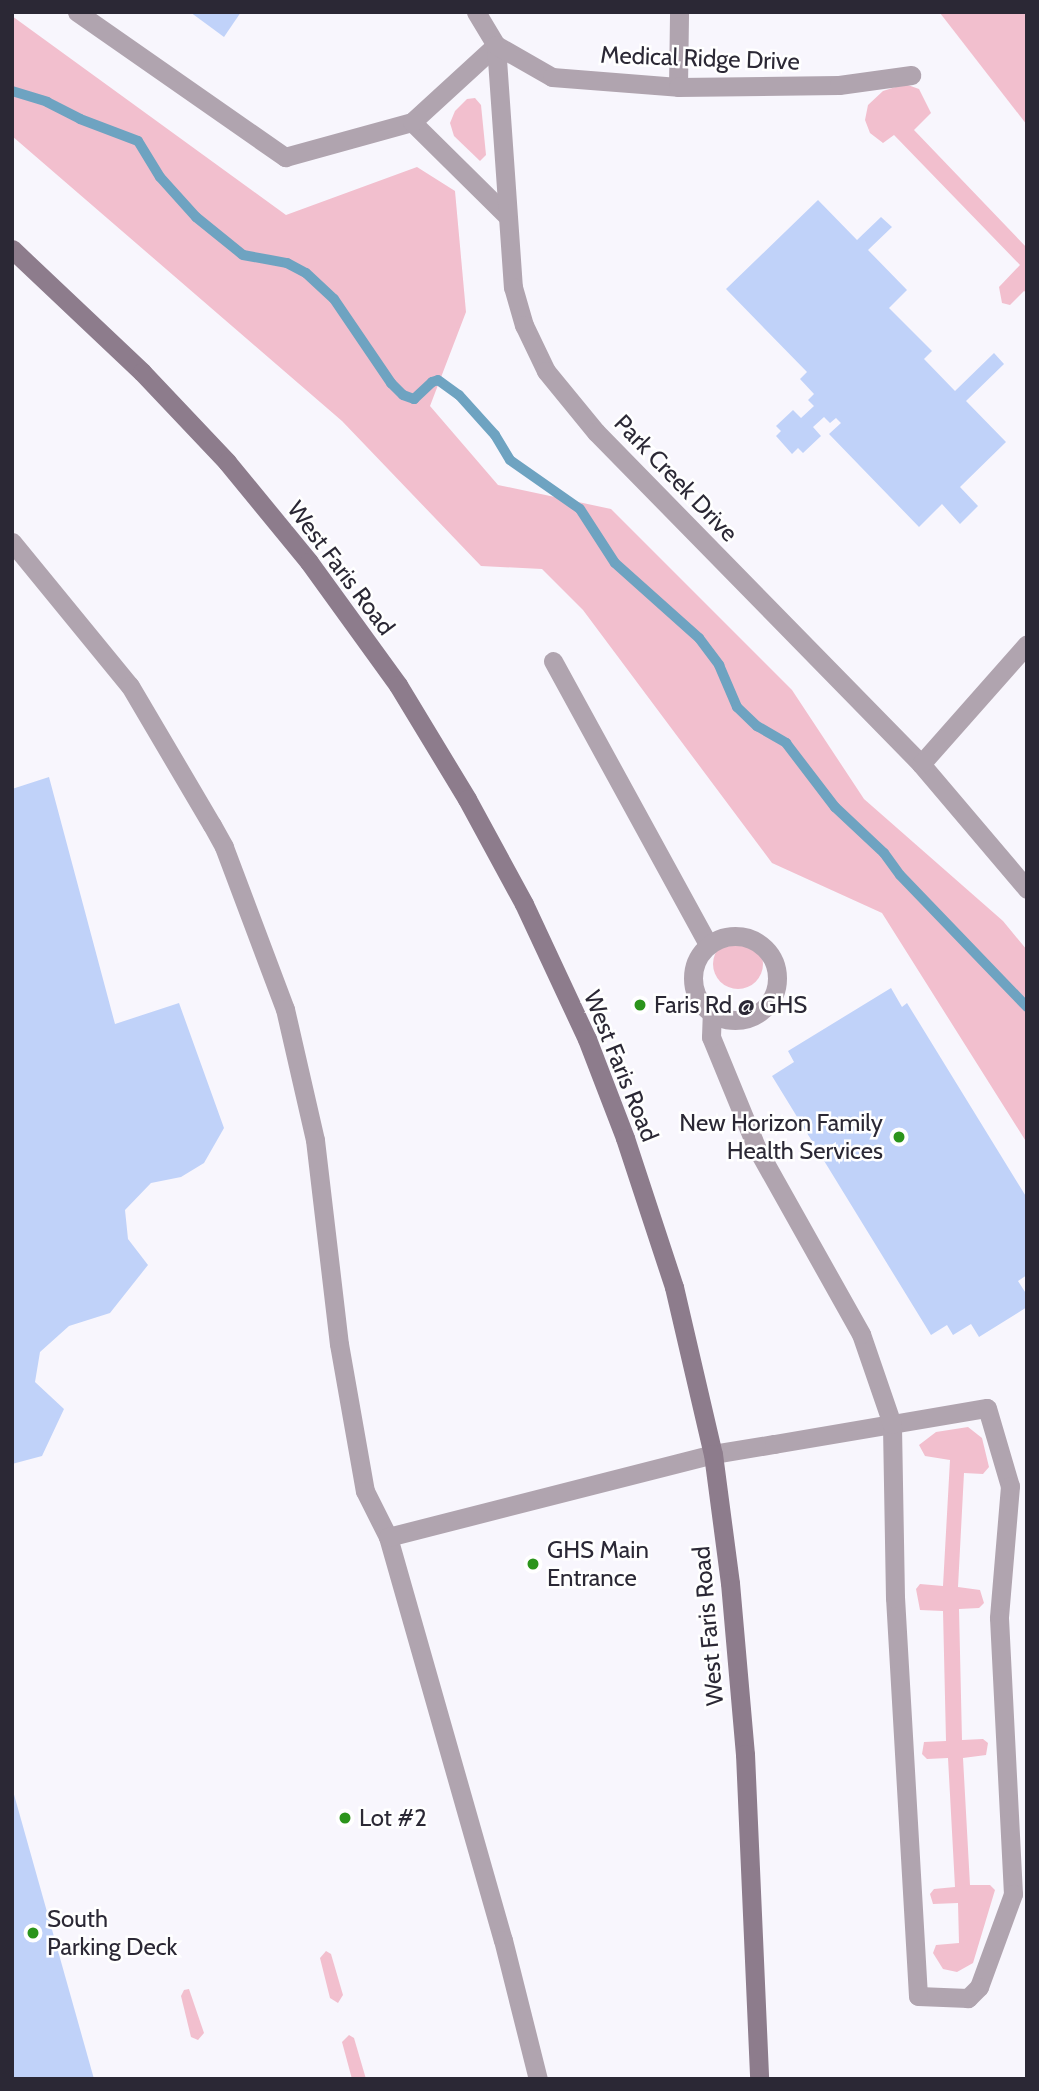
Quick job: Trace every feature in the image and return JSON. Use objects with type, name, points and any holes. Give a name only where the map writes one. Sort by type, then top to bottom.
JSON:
[{"type":"main road","name":"West Faris Road","points":[[12,249],[77,308],[227,462],[309,562],[398,685],[467,799],[524,904],[581,1026],[625,1138],[674,1287],[713,1454],[730,1583],[745,1754],[759,2079]]},
{"type":"street","points":[[77,12],[285,157],[412,122],[496,45]]},
{"type":"street","name":"Park Creek Drive","points":[[476,12],[496,45],[513,287],[524,325],[557,387],[596,432],[921,764],[1027,889]]},
{"type":"street","points":[[678,86],[679,12]]},
{"type":"street","name":"Medical Ridge Drive","points":[[496,45],[552,77],[678,86],[839,86],[911,75]]},
{"type":"street","points":[[412,122],[506,215]]},
{"type":"street","points":[[12,542],[130,686],[224,846],[285,1009],[315,1140],[338,1344],[365,1491],[388,1537],[503,1940],[538,2079]]},
{"type":"street","points":[[921,764],[1027,644]]},
{"type":"street","points":[[553,661],[708,944]]},
{"type":"street","points":[[732,934],[758,941],[775,962],[777,988],[763,1011],[738,1021],[712,1014],[695,993],[693,967],[708,944],[732,934]]},
{"type":"street","points":[[388,1537],[713,1454],[891,1424],[987,1408],[1010,1486],[999,1618],[1013,1894],[979,1987],[968,1998],[918,1996],[895,1598],[891,1424],[862,1334],[757,1149],[711,1037],[712,1014]]},
{"type":"shaded area","points":[[1027,12],[1027,125],[940,13]]},
{"type":"shaded area","points":[[12,16],[286,215],[417,167],[455,191],[466,312],[430,406],[498,485],[611,509],[792,690],[864,799],[1003,921],[1027,950],[1027,1143],[882,913],[772,863],[583,610],[542,569],[481,566],[342,421],[12,136]]},
{"type":"shaded area","points":[[905,84],[919,89],[931,113],[914,130],[1027,248],[1027,293],[1024,291],[1010,305],[1002,303],[999,287],[1020,265],[894,135],[883,143],[870,133],[865,120],[868,105],[883,91]]},
{"type":"shaded area","points":[[475,98],[481,105],[486,155],[480,161],[454,136],[450,123],[455,111],[467,99]]},
{"type":"shaded area","points":[[738,939],[755,947],[763,964],[755,981],[738,989],[721,981],[713,964],[721,947]]},
{"type":"shaded area","points":[[968,1427],[982,1438],[989,1467],[983,1474],[964,1473],[958,1587],[980,1590],[984,1603],[979,1608],[959,1609],[962,1740],[983,1739],[988,1743],[986,1755],[963,1758],[970,1885],[990,1885],[995,1890],[973,1963],[957,1972],[943,1969],[933,1953],[936,1945],[959,1943],[958,1903],[933,1904],[930,1894],[934,1889],[955,1887],[948,1758],[927,1759],[922,1754],[924,1742],[946,1741],[943,1611],[920,1610],[916,1589],[920,1584],[943,1586],[950,1460],[925,1456],[919,1445],[936,1432]]},
{"type":"shaded area","points":[[326,1951],[331,1954],[343,1995],[338,2003],[330,1998],[320,1958]]},
{"type":"shaded area","points":[[189,1989],[204,2033],[198,2040],[191,2037],[181,1996],[184,1990]]},
{"type":"shaded area","points":[[349,2035],[354,2038],[366,2079],[352,2079],[342,2042]]},
{"type":"building","points":[[190,12],[241,12],[224,37]]},
{"type":"building","points":[[818,200],[857,240],[881,217],[892,227],[868,250],[907,290],[889,308],[932,351],[924,359],[955,391],[994,353],[1004,364],[966,401],[1006,442],[960,487],[978,506],[960,524],[942,504],[919,527],[829,434],[841,423],[836,418],[830,423],[824,417],[813,427],[821,436],[803,453],[798,448],[792,454],[776,436],[781,431],[776,426],[793,410],[801,418],[814,406],[808,400],[814,394],[800,379],[807,372],[726,289]]},
{"type":"building","points":[[49,777],[115,1024],[179,1003],[224,1128],[204,1163],[181,1177],[151,1183],[125,1210],[128,1239],[148,1265],[110,1313],[69,1326],[40,1352],[35,1382],[64,1409],[42,1456],[12,1464],[12,789]]},
{"type":"building","name":"New Horizon Family Health Services","points":[[891,988],[902,1007],[907,1003],[1027,1198],[1027,1275],[1018,1281],[1027,1295],[1027,1307],[979,1337],[971,1324],[953,1335],[947,1325],[931,1335],[772,1076],[794,1062],[788,1051]]},
{"type":"building","name":"South Parking Deck","points":[[13,1791],[94,2079],[12,2079]]},
{"type":"waterway","points":[[12,91],[47,102],[80,119],[138,141],[160,177],[196,217],[243,255],[287,263],[306,273],[334,299],[391,383],[403,395],[414,399],[432,382],[438,380],[459,395],[495,435],[510,460],[580,509],[615,563],[699,638],[719,665],[737,707],[757,726],[786,743],[835,807],[884,853],[900,875],[1027,1007]]},
{"type":"place","name":"Faris Rd @ GHS","points":[[640,1005]]},
{"type":"place","name":"New Horizon Family Health Services","points":[[899,1137]]},
{"type":"place","name":"GHS Main Entrance","points":[[533,1564]]},
{"type":"place","name":"Lot #2","points":[[345,1818]]},
{"type":"place","name":"South Parking Deck","points":[[33,1933]]}]
